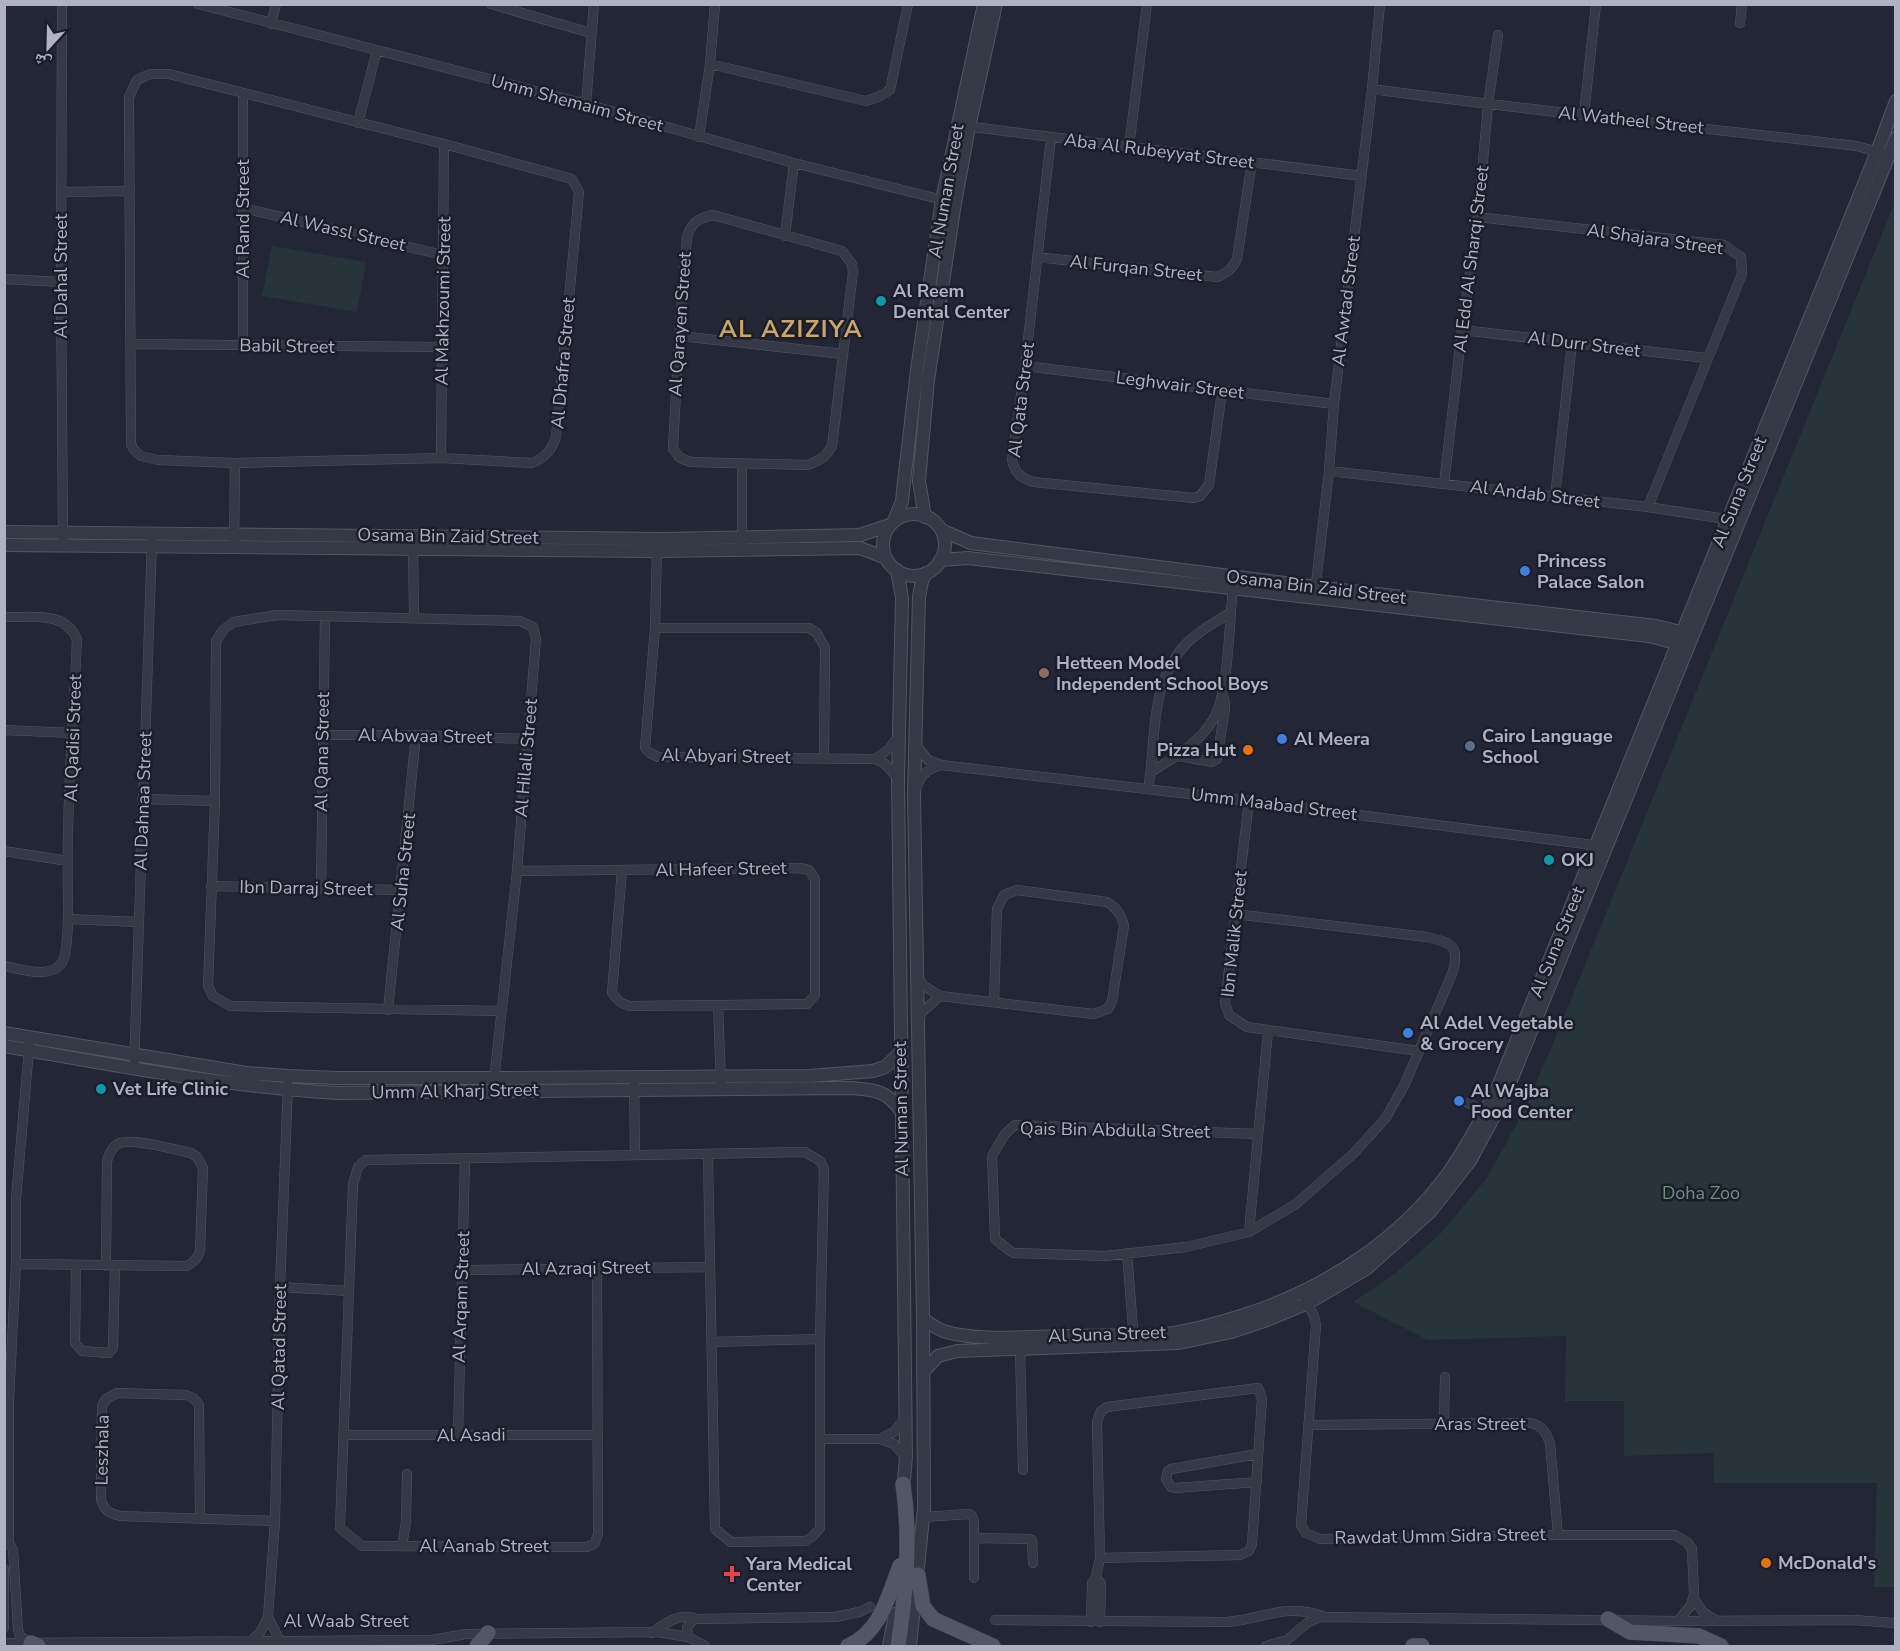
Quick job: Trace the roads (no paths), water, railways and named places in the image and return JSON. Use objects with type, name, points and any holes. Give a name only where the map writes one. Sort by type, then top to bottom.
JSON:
[{"type":"main road","points":[[898,1647],[908,1543],[903,1484]]},
{"type":"main road","points":[[848,1647],[866,1636],[875,1626],[900,1566]]},
{"type":"main road","points":[[918,1575],[923,1606],[933,1618],[993,1647]]},
{"type":"main road","points":[[1608,1619],[1630,1632],[1699,1636],[1721,1647]]},
{"type":"main road","points":[[477,1647],[488,1633]]},
{"type":"main road","points":[[1413,1647],[1422,1647]]},
{"type":"street","name":"Al Dahal Street","points":[[62,4],[63,547]]},
{"type":"street","name":"Umm Shemaim Street","points":[[198,4],[586,104],[794,163],[955,203]]},
{"type":"street","points":[[271,24],[276,4]]},
{"type":"street","points":[[491,4],[591,33]]},
{"type":"street","points":[[586,104],[594,4]]},
{"type":"street","points":[[699,137],[710,64],[715,4]]},
{"type":"street","points":[[710,64],[866,101],[890,90],[908,4]]},
{"type":"street","name":"Al Numan Street","points":[[925,517],[919,481],[928,380],[955,203],[963,126],[984,4]]},
{"type":"street","name":"Al Numan Street","points":[[892,523],[902,501],[917,370],[942,200],[996,4]]},
{"type":"street","points":[[1129,147],[1147,4]]},
{"type":"street","name":"Al Awtad Street","points":[[1315,593],[1334,404],[1380,4]]},
{"type":"street","points":[[1584,114],[1596,4]]},
{"type":"street","points":[[1740,23],[1742,4]]},
{"type":"street","name":"Al Edd Al Sharqi Street","points":[[1444,484],[1478,217],[1497,34]]},
{"type":"street","points":[[358,123],[377,50]]},
{"type":"street","name":"Al Dhafra Street","points":[[150,74],[169,74],[243,93],[572,179],[579,192],[556,437],[551,450],[544,458],[532,462],[441,458],[235,463],[158,460],[141,456],[134,450],[131,444],[129,97],[136,80],[150,74]]},
{"type":"street","name":"Al Watheel Street","points":[[1372,89],[1488,105],[1857,146],[1883,154]]},
{"type":"street","name":"Al Rand Street","points":[[243,93],[243,345]]},
{"type":"street","name":"Al Suna Street","points":[[923,1372],[938,1356],[948,1353],[1134,1340],[1218,1324],[1277,1305],[1305,1299],[1366,1269],[1430,1212],[1470,1161],[1503,1100],[1685,639],[1883,154],[1896,100]]},
{"type":"street","name":"Aba Al Rubeyyat Street","points":[[963,126],[1362,176]]},
{"type":"street","name":"Al Qata Street","points":[[1050,138],[1025,366],[1012,460],[1017,474],[1034,482],[1194,498],[1200,496],[1209,485],[1222,391]]},
{"type":"street","name":"Al Suna Street","points":[[1883,154],[1896,138]]},
{"type":"street","name":"Al Makhzoumi Street","points":[[441,458],[444,144]]},
{"type":"street","name":"Al Furqan Street","points":[[1037,257],[1217,277],[1232,268],[1237,259],[1252,161]]},
{"type":"street","points":[[785,236],[794,163]]},
{"type":"street","points":[[62,192],[130,191]]},
{"type":"street","name":"Al Wassl Street","points":[[243,208],[443,255]]},
{"type":"street","name":"Al Qarayen Street","points":[[713,215],[842,251],[852,264],[853,272],[832,446],[827,455],[807,465],[691,462],[680,458],[673,450],[679,336],[687,237],[695,221],[713,215]]},
{"type":"street","name":"Al Shajara Street","points":[[1478,217],[1724,245],[1741,257],[1742,274],[1706,358],[1648,507]]},
{"type":"street","points":[[4,279],[61,282]]},
{"type":"street","name":"Al Durr Street","points":[[1462,330],[1706,358]]},
{"type":"street","points":[[679,336],[843,354]]},
{"type":"street","name":"Babil Street","points":[[132,344],[442,347]]},
{"type":"street","points":[[1555,497],[1572,344]]},
{"type":"street","name":"Leghwair Street","points":[[1025,366],[1334,404]]},
{"type":"street","points":[[234,548],[235,463]]},
{"type":"street","points":[[742,464],[742,544]]},
{"type":"street","name":"Al Andab Street","points":[[1329,471],[1648,507],[1733,522]]},
{"type":"street","points":[[909,514],[925,517],[941,530],[945,545],[940,560],[926,573],[911,575],[897,570],[886,558],[883,541],[892,523],[909,514]]},
{"type":"street","name":"Osama Bin Zaid Street","points":[[742,544],[861,535],[892,523]]},
{"type":"street","name":"Osama Bin Zaid Street","points":[[941,530],[971,543],[1315,593]]},
{"type":"street","name":"Osama Bin Zaid Street","points":[[4,532],[234,534],[413,542],[742,544],[860,548],[886,558]]},
{"type":"street","name":"Al Dahnaa Street","points":[[135,1062],[152,534]]},
{"type":"street","points":[[413,542],[414,618]]},
{"type":"street","name":"Osama Bin Zaid Street","points":[[4,545],[234,548],[413,542]]},
{"type":"street","name":"Al Abyari Street","points":[[657,545],[655,628],[645,748],[650,753],[658,757],[875,759]]},
{"type":"street","name":"Osama Bin Zaid Street","points":[[940,560],[968,558],[1233,589],[1315,593],[1656,626],[1685,639]]},
{"type":"street","name":"Al Numan Street","points":[[890,1647],[900,1566],[906,1458],[898,778],[902,598],[897,570]]},
{"type":"street","name":"Al Numan Street","points":[[909,1647],[923,1517],[923,1319],[914,742],[919,597],[926,573]]},
{"type":"street","points":[[1151,772],[1178,756],[1199,737],[1214,719],[1222,693],[1233,589]]},
{"type":"street","points":[[1148,789],[1159,697],[1169,668],[1188,642],[1231,612]]},
{"type":"street","name":"Al Hilali Street","points":[[494,1084],[518,870],[536,639],[533,627],[520,621],[277,615],[234,622],[223,630],[216,641],[215,801],[208,986],[213,996],[230,1006],[501,1011]]},
{"type":"street","name":"Al Qana Street","points":[[321,888],[325,616]]},
{"type":"street","name":"Al Qadisi Street","points":[[4,617],[51,618],[68,624],[77,640],[68,861],[68,919],[64,960],[53,971],[42,972],[4,966]]},
{"type":"street","points":[[655,628],[809,628],[817,633],[825,648],[824,757]]},
{"type":"street","points":[[1178,756],[1210,761],[1217,759],[1225,708],[1222,693]]},
{"type":"street","points":[[4,730],[73,732]]},
{"type":"street","name":"Al Abwaa Street","points":[[322,735],[416,735],[528,739]]},
{"type":"street","name":"Al Suha Street","points":[[388,1010],[416,735]]},
{"type":"street","points":[[875,759],[889,749],[898,737]]},
{"type":"street","name":"Umm Maabad Street","points":[[914,742],[923,756],[941,765],[1602,846]]},
{"type":"street","points":[[875,759],[884,763],[898,778]]},
{"type":"street","points":[[914,794],[923,775],[941,765]]},
{"type":"street","points":[[142,799],[215,801]]},
{"type":"street","name":"Ibn Malik Street","points":[[1249,801],[1225,1003],[1229,1015],[1247,1027],[1268,1031],[1419,1051]]},
{"type":"street","name":"Al Suna Street","points":[[1305,1299],[1363,1257],[1408,1219],[1448,1173],[1474,1134],[1497,1089],[1602,846]]},
{"type":"street","points":[[4,851],[68,861]]},
{"type":"street","name":"Al Hafeer Street","points":[[518,870],[799,868],[809,870],[815,879],[815,995],[807,1004],[629,1006],[620,1002],[612,993],[622,870]]},
{"type":"street","name":"Ibn Darraj Street","points":[[210,886],[401,890]]},
{"type":"street","points":[[917,976],[924,986],[940,996],[1093,1014],[1108,1009],[1112,1001],[1124,926],[1122,916],[1116,907],[1107,902],[1017,890],[1004,895],[997,909],[994,1001]]},
{"type":"street","name":"Qais Bin Abdulla Street","points":[[1235,914],[1427,937],[1443,941],[1453,948],[1457,958],[1452,974],[1404,1086],[1385,1119],[1353,1154],[1296,1204],[1248,1232],[1186,1247],[1105,1256],[1012,1253],[995,1239],[992,1156],[1005,1134],[1015,1125],[1258,1134]]},
{"type":"street","points":[[68,919],[138,922]]},
{"type":"street","points":[[918,1022],[922,1012],[940,996]]},
{"type":"street","points":[[718,1005],[721,1082]]},
{"type":"street","points":[[1248,1232],[1268,1031]]},
{"type":"street","name":"Umm Al Kharj Street","points":[[4,1033],[29,1044],[135,1062],[246,1086],[338,1093],[494,1084]]},
{"type":"street","points":[[29,1044],[16,1199],[16,1264],[7,1399],[7,1546],[13,1551],[18,1630],[25,1641],[35,1645]]},
{"type":"street","name":"Umm Al Kharj Street","points":[[4,1046],[29,1044]]},
{"type":"street","name":"Umm Al Kharj Street","points":[[135,1062],[288,1076],[494,1084],[721,1082],[873,1071],[885,1067],[900,1053]]},
{"type":"street","name":"Al Qatad Street","points":[[268,1617],[275,1521],[280,1287],[288,1076]]},
{"type":"street","name":"Umm Al Kharj Street","points":[[721,1082],[874,1090],[886,1094],[901,1111]]},
{"type":"street","points":[[634,1083],[635,1155]]},
{"type":"street","points":[[1468,1103],[1485,1111]]},
{"type":"street","points":[[16,1264],[76,1265],[111,1266],[187,1266],[197,1259],[200,1251],[204,1168],[197,1157],[191,1153],[131,1142],[120,1143],[114,1147],[107,1161],[111,1266],[113,1348],[110,1353],[82,1351],[75,1343],[76,1265]]},
{"type":"street","name":"Al Aanab Street","points":[[597,1268],[598,1534],[595,1543],[587,1547],[362,1546],[340,1528],[353,1184],[358,1167],[366,1160],[805,1152],[820,1161],[824,1169],[820,1339],[820,1528],[812,1538],[805,1541],[731,1542],[715,1529],[708,1155]]},
{"type":"street","name":"Al Arqam Street","points":[[458,1436],[465,1159]]},
{"type":"street","points":[[4,1198],[16,1199]]},
{"type":"street","points":[[1127,1253],[1134,1340]]},
{"type":"street","name":"Al Azraqi Street","points":[[462,1270],[710,1267]]},
{"type":"street","points":[[280,1287],[349,1291]]},
{"type":"street","name":"Rawdat Umm Sidra Street","points":[[1305,1299],[1316,1325],[1301,1525],[1306,1533],[1320,1539],[1558,1534],[1675,1535],[1683,1538],[1692,1549],[1694,1599]]},
{"type":"street","name":"Al Suna Street","points":[[923,1319],[945,1331],[959,1335],[1134,1340]]},
{"type":"street","points":[[712,1342],[820,1339]]},
{"type":"street","points":[[1020,1348],[1023,1470]]},
{"type":"street","points":[[1444,1424],[1445,1377]]},
{"type":"street","points":[[1095,1622],[1092,1583],[1096,1577],[1100,1558],[1097,1422],[1101,1411],[1107,1407],[1258,1388],[1263,1399],[1252,1544],[1249,1551],[1240,1555],[1100,1558]]},
{"type":"street","name":"Leszhala","points":[[200,1518],[199,1405],[193,1398],[186,1395],[117,1393],[106,1398],[102,1406],[101,1500],[104,1508],[110,1513],[120,1516],[275,1521]]},
{"type":"street","points":[[880,1439],[894,1432],[905,1417]]},
{"type":"street","name":"Aras Street","points":[[1308,1425],[1531,1423],[1539,1425],[1546,1433],[1550,1443],[1558,1534]]},
{"type":"street","name":"Al Asadi","points":[[344,1435],[598,1435]]},
{"type":"street","points":[[820,1439],[880,1439],[894,1444],[906,1458]]},
{"type":"street","points":[[1257,1482],[1175,1488],[1171,1487],[1166,1479],[1170,1469],[1258,1454]]},
{"type":"street","points":[[402,1546],[406,1522],[407,1474]]},
{"type":"street","points":[[923,1517],[969,1514],[972,1516],[974,1521],[974,1578]]},
{"type":"street","points":[[974,1538],[1032,1540],[1034,1563]]},
{"type":"street","points":[[4,1569],[4,1628]]},
{"type":"street","points":[[1678,1621],[1688,1611],[1694,1599],[1703,1612],[1716,1621]]},
{"type":"street","points":[[651,1633],[679,1617],[835,1617],[870,1607]]},
{"type":"street","points":[[995,1620],[1227,1622],[1282,1611],[1305,1610],[1328,1617]]},
{"type":"street","points":[[1282,1611],[1296,1617],[1301,1628]]},
{"type":"street","points":[[251,1641],[260,1633],[268,1617]]},
{"type":"street","points":[[268,1617],[280,1641]]},
{"type":"street","points":[[1266,1647],[1287,1640],[1313,1619],[1328,1617],[1678,1621],[1853,1620],[1896,1623]]},
{"type":"street","points":[[688,1636],[686,1632],[689,1623],[698,1618]]},
{"type":"street","name":"Al Waab Street","points":[[4,1643],[35,1645],[432,1640],[459,1634],[488,1633],[673,1633],[688,1636],[705,1647]]},
{"type":"place","name":"Al Reem Dental Center","points":[[881,301]]},
{"type":"place","name":"Princess Palace Salon","points":[[1525,571]]},
{"type":"place","name":"Hetteen Model Independent School Boys","points":[[1044,673]]},
{"type":"place","name":"Al Meera","points":[[1282,739]]},
{"type":"place","name":"Cairo Language School","points":[[1470,746]]},
{"type":"place","name":"Pizza Hut","points":[[1248,750]]},
{"type":"place","name":"OKJ","points":[[1549,860]]},
{"type":"place","name":"Al Adel Vegetable & Grocery","points":[[1408,1033]]},
{"type":"place","name":"Vet Life Clinic","points":[[101,1089]]},
{"type":"place","name":"Al Wajba Food Center","points":[[1459,1101]]},
{"type":"place","name":"McDonald's","points":[[1766,1563]]},
{"type":"place","name":"Yara Medical Center","points":[[732,1574]]},
{"type":"district","name":"AL AZIZIYA","points":[[791,329]]},
{"type":"park label","name":"Doha Zoo","points":[[1701,1193]]}]
